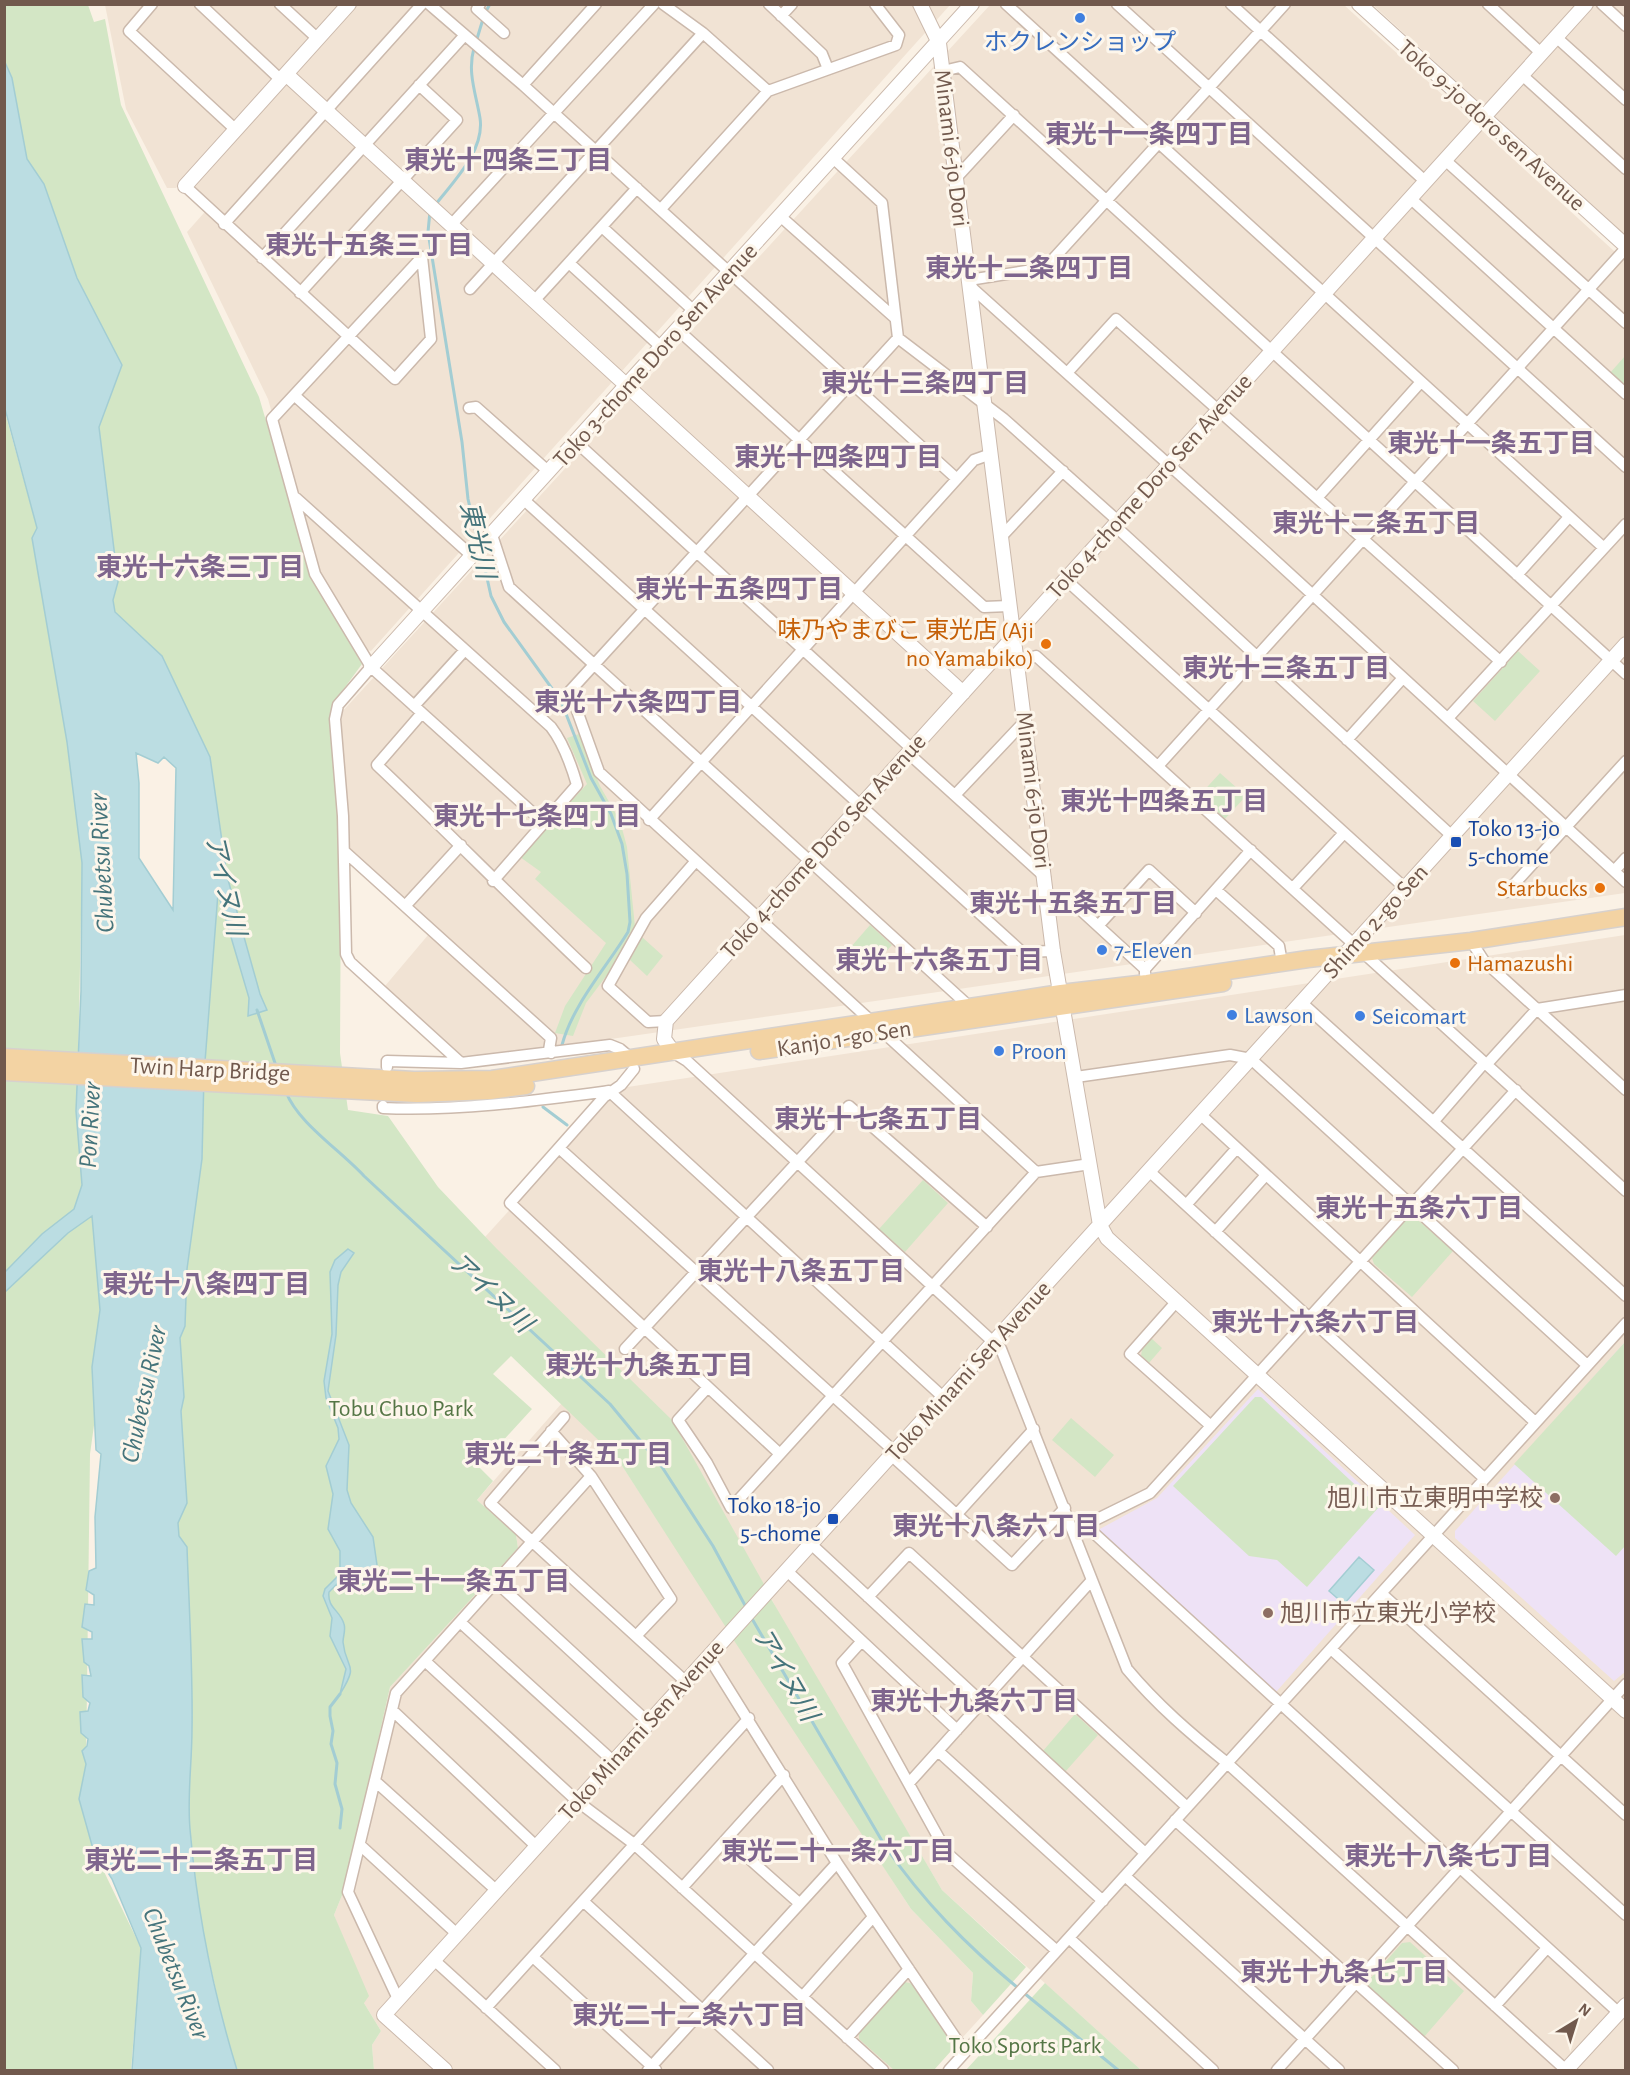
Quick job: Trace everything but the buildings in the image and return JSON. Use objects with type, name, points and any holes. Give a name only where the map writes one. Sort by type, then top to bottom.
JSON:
[{"type":"main road","name":"Kanjo 1-go Sen","points":[[1147,982],[1304,970],[1361,949],[1471,941],[1626,917]]},
{"type":"main road","name":"Kanjo 1-go Sen","points":[[342,1084],[417,1095],[490,1091],[633,1064],[1062,999],[1147,982],[1343,956]]},
{"type":"main road","name":"Twin Harp Bridge","points":[[4,1057],[342,1084]]},
{"type":"main road","name":"Twin Harp Bridge","points":[[4,1072],[342,1084]]},
{"type":"street","points":[[153,4],[129,31],[236,130]]},
{"type":"street","points":[[200,4],[427,201],[534,302],[855,592],[963,693]]},
{"type":"street","points":[[280,4],[318,39]]},
{"type":"street","points":[[349,4],[185,186],[224,224],[347,337],[395,379],[431,339],[422,257],[347,337],[272,419],[315,574],[371,667],[544,823]]},
{"type":"street","points":[[224,224],[423,4]]},
{"type":"street","points":[[429,4],[470,42],[555,113],[957,479]]},
{"type":"street","points":[[523,85],[596,4]]},
{"type":"street","points":[[448,221],[555,113],[654,4]]},
{"type":"street","points":[[663,4],[703,33],[768,92]]},
{"type":"street","points":[[769,4],[822,54],[828,69]]},
{"type":"street","points":[[781,16],[792,4]]},
{"type":"street","points":[[661,209],[768,92],[896,45],[899,35],[875,4]]},
{"type":"street","name":"Minami 6-jo Dori","points":[[920,4],[939,43],[1053,951],[1100,1225],[1107,1238],[1626,1711]]},
{"type":"street","name":"Toko 3-chome Doro Sen Avenue","points":[[371,667],[972,4]]},
{"type":"street","points":[[1006,4],[1465,424],[1604,548]]},
{"type":"street","points":[[1117,4],[1626,467]]},
{"type":"street","points":[[1231,4],[1426,182]]},
{"type":"street","points":[[970,283],[1045,268],[1285,4]]},
{"type":"street","name":"Toko 9-jo doro sen Avenue","points":[[1359,4],[1626,247]]},
{"type":"street","points":[[1488,4],[1541,53]]},
{"type":"street","name":"Toko 4-chome Doro Sen Avenue","points":[[666,1021],[1586,4]]},
{"type":"street","points":[[1602,4],[1626,26]]},
{"type":"street","points":[[482,11],[504,33]]},
{"type":"street","points":[[470,289],[703,33]]},
{"type":"street","points":[[1556,37],[1626,100]]},
{"type":"street","points":[[262,258],[419,85],[470,42]]},
{"type":"street","points":[[943,71],[960,67],[1626,674]]},
{"type":"street","points":[[1522,75],[1626,169]]},
{"type":"street","points":[[300,293],[457,120],[419,85]]},
{"type":"street","points":[[956,178],[1014,116]]},
{"type":"street","points":[[833,158],[882,203],[898,338],[985,405],[1063,471],[1256,656],[1452,836]]},
{"type":"street","points":[[1445,160],[1626,323]]},
{"type":"street","points":[[534,302],[637,188]]},
{"type":"street","points":[[1410,198],[1626,394]]},
{"type":"street","points":[[780,216],[895,318]]},
{"type":"street","points":[[602,227],[694,311]]},
{"type":"street","points":[[1158,766],[1626,247]]},
{"type":"street","points":[[570,263],[662,347]]},
{"type":"street","points":[[970,283],[1626,882]]},
{"type":"street","points":[[1067,373],[1116,319],[1501,662]]},
{"type":"street","points":[[677,329],[984,607],[1010,606]]},
{"type":"street","points":[[898,338],[798,439],[570,691],[599,772],[1036,1172]]},
{"type":"street","points":[[1317,498],[1420,383]]},
{"type":"street","points":[[294,395],[473,554]]},
{"type":"street","points":[[469,408],[476,406],[548,471]]},
{"type":"street","points":[[575,441],[697,551],[1045,877]]},
{"type":"street","points":[[649,820],[974,459],[991,454]]},
{"type":"street","points":[[1002,537],[1063,471]]},
{"type":"street","points":[[295,498],[551,727],[571,763],[577,785],[493,881]]},
{"type":"street","points":[[523,499],[1022,952],[1053,951]]},
{"type":"street","points":[[1517,575],[1569,517]]},
{"type":"street","points":[[1448,718],[1626,524]]},
{"type":"street","points":[[488,538],[509,587],[702,762],[971,1013]]},
{"type":"street","points":[[1065,579],[1405,888]]},
{"type":"street","name":"Shimo 2-go Sen","points":[[1361,949],[1405,888],[1626,644]]},
{"type":"street","points":[[465,651],[377,765],[461,845],[493,881],[586,968]]},
{"type":"street","points":[[1018,663],[1036,656],[1626,1191]]},
{"type":"street","points":[[371,667],[335,711],[344,851],[346,954],[350,962],[461,1063]]},
{"type":"street","points":[[1347,740],[1402,678]]},
{"type":"street","points":[[955,795],[1025,721]]},
{"type":"street","points":[[1507,892],[1626,761]]},
{"type":"street","points":[[1293,888],[1344,833]]},
{"type":"street","points":[[406,905],[461,845]]},
{"type":"street","points":[[1048,904],[1073,903],[1098,926],[1147,982],[1196,913],[1251,850]]},
{"type":"street","points":[[344,851],[551,1038],[549,1050],[551,1053]]},
{"type":"street","points":[[1614,871],[1626,858]]},
{"type":"street","points":[[695,862],[646,918],[608,986],[648,1023],[666,1021],[664,1039],[680,1057],[995,1341],[1001,1349],[1034,1429],[1127,1669],[1180,1726],[1227,1762],[1566,2070],[1622,2009],[1547,1948],[1085,1525]]},
{"type":"street","points":[[1098,926],[1149,870],[1196,913]]},
{"type":"street","points":[[1216,890],[1279,946],[1282,963]]},
{"type":"street","points":[[1471,941],[1484,961],[1626,1090]]},
{"type":"street","name":"Shimo 2-go Sen","points":[[1100,1225],[1343,956]]},
{"type":"street","points":[[1434,1121],[1537,1009],[1626,995]]},
{"type":"street","points":[[1301,1002],[1626,1296]]},
{"type":"street","points":[[387,1064],[461,1063],[610,1045],[620,1049],[633,1064],[621,1085],[609,1092],[510,1203],[780,1454]]},
{"type":"street","points":[[1076,1077],[1230,1055],[1251,1059],[1587,1365]]},
{"type":"street","points":[[1074,1530],[1150,1493],[1516,1090]]},
{"type":"street","points":[[383,1107],[433,1110],[498,1106],[609,1092]]},
{"type":"street","points":[[609,1092],[943,1397]]},
{"type":"street","points":[[625,1348],[849,1106],[987,1227]]},
{"type":"street","points":[[1200,1114],[1535,1422]]},
{"type":"street","points":[[559,1148],[833,1396],[1012,1565],[1065,1508]]},
{"type":"street","points":[[1186,1205],[1237,1148]]},
{"type":"street","points":[[708,1387],[678,1420],[707,1463],[730,1508],[1036,1172],[1090,1164]]},
{"type":"street","points":[[1149,1171],[1484,1478]]},
{"type":"street","points":[[1215,1232],[1266,1175]]},
{"type":"street","name":"Toko Minami Sen Avenue","points":[[438,2068],[384,2015],[1100,1225]]},
{"type":"street","points":[[1177,1301],[1130,1354],[1211,1426]]},
{"type":"street","points":[[949,2070],[1626,1323]]},
{"type":"street","points":[[564,1417],[490,1503],[685,1682]]},
{"type":"street","points":[[957,1514],[1034,1429]]},
{"type":"street","points":[[551,1431],[591,1476],[671,1599],[636,1636]]},
{"type":"street","points":[[398,1999],[348,1892],[396,1693],[591,1476]]},
{"type":"street","points":[[811,1544],[1145,1853]]},
{"type":"street","points":[[868,1597],[909,1553],[1187,1807]]},
{"type":"street","points":[[787,1571],[957,1730]]},
{"type":"street","points":[[909,1783],[1092,1580]]},
{"type":"street","points":[[496,1583],[649,1723]]},
{"type":"street","points":[[1382,1594],[1626,1815]]},
{"type":"street","points":[[460,1622],[613,1761]]},
{"type":"street","points":[[861,1642],[842,1664],[947,1853],[1057,1951]]},
{"type":"street","points":[[1331,1649],[1626,1915]]},
{"type":"street","points":[[708,1656],[749,1718],[837,1863],[965,2052]]},
{"type":"street","points":[[425,1662],[577,1801],[634,1844],[883,2070]]},
{"type":"street","points":[[1277,2070],[1626,1684]]},
{"type":"street","points":[[392,1710],[536,1846]]},
{"type":"street","points":[[486,2008],[749,1718]]},
{"type":"street","points":[[938,1751],[1102,1901]]},
{"type":"street","points":[[682,1888],[784,1775]]},
{"type":"street","points":[[375,1780],[496,1890]]},
{"type":"street","points":[[1175,1820],[1453,2070]]},
{"type":"street","points":[[727,1839],[799,1904]]},
{"type":"street","points":[[360,1845],[457,1934]]},
{"type":"street","points":[[533,1957],[652,2069],[837,1863]]},
{"type":"street","points":[[1125,1876],[1339,2070]]},
{"type":"street","points":[[583,1901],[768,2070]]},
{"type":"street","points":[[802,1997],[873,1917]]},
{"type":"street","points":[[1069,1938],[1214,2070]]},
{"type":"street","points":[[1495,2006],[1547,1948]]},
{"type":"street","points":[[434,1960],[555,2070]]},
{"type":"street","points":[[847,2038],[909,1969]]},
{"type":"shaded area","points":[[105,5],[950,5],[371,651],[365,649],[316,570],[268,399],[187,232],[211,205],[183,179],[176,188],[167,188],[126,109]]},
{"type":"shaded area","points":[[990,5],[1344,5],[1625,261],[1625,893],[465,1060],[385,986],[434,928],[347,849],[341,713]]},
{"type":"shaded area","points":[[1373,5],[1625,5],[1625,235]]},
{"type":"shaded area","points":[[1625,935],[1625,2070],[1141,2070],[942,1890],[782,1620],[765,1586],[485,1237],[621,1088]]},
{"type":"shaded area","name":"旭川市立東明中学校","points":[[1625,1342],[1625,1672],[1614,1681],[1455,1538],[1455,1531]]},
{"type":"shaded area","name":"旭川市立東光小学校","points":[[1258,1389],[1415,1535],[1276,1692],[1098,1530],[1157,1498]]},
{"type":"shaded area","points":[[562,1403],[617,1458],[911,1909],[973,1973],[971,2001],[983,2015],[933,2070],[374,2070],[372,2045],[381,2031],[364,2003],[334,1915],[345,1888],[390,1687],[518,1548],[516,1535],[477,1500]]},
{"type":"green space","name":"Tobu Chuo Park","points":[[5,5],[88,5],[94,22],[105,19],[121,105],[259,397],[311,574],[362,664],[332,705],[341,852],[340,1053],[348,1110],[388,1116],[438,1187],[497,1249],[672,1420],[765,1586],[727,1629],[617,1458],[511,1356],[493,1374],[532,1409],[479,1467],[493,1481],[477,1500],[516,1535],[518,1548],[390,1687],[345,1888],[334,1915],[369,1996],[364,2003],[381,2031],[372,2045],[374,2070],[237,2070],[225,2031],[200,1919],[190,1829],[178,1523],[187,1503],[181,1411],[184,1397],[180,1338],[185,1326],[187,1269],[202,1159],[204,1075],[217,891],[227,876],[210,757],[162,656],[115,613],[113,600],[118,582],[99,427],[122,365],[77,278],[44,184],[27,159],[12,78],[5,61]]},
{"type":"green space","points":[[1625,356],[1625,387],[1610,373]]},
{"type":"green space","points":[[4,409],[37,528],[32,538],[67,742],[82,863],[78,1069],[114,1282],[90,1454],[86,1764],[79,1799],[93,1849],[141,1948],[131,2070],[5,2070]]},
{"type":"green space","points":[[1518,651],[1540,671],[1495,721],[1473,701]]},
{"type":"green space","points":[[579,734],[600,786],[620,821],[627,847],[635,927],[610,971],[586,1003],[573,1036],[555,1033],[565,1006],[606,943],[535,879],[541,872],[520,857],[587,784],[567,738]]},
{"type":"green space","points":[[1220,773],[1246,796],[1224,820],[1198,797]]},
{"type":"green space","points":[[870,925],[892,945],[872,967],[850,948]]},
{"type":"green space","points":[[642,937],[663,956],[647,976],[630,960]]},
{"type":"green space","points":[[923,1180],[948,1203],[905,1252],[879,1229]]},
{"type":"green space","points":[[1411,1214],[1453,1251],[1412,1297],[1374,1264],[1372,1258]]},
{"type":"green space","points":[[1151,1338],[1162,1348],[1149,1363],[1141,1356],[1142,1349]]},
{"type":"green space","points":[[1625,1342],[1626,1545],[1616,1556],[1514,1464]]},
{"type":"green space","points":[[1255,1397],[1261,1397],[1379,1507],[1307,1587],[1277,1560],[1249,1556],[1173,1486]]},
{"type":"green space","points":[[1071,1418],[1114,1455],[1095,1477],[1052,1440]]},
{"type":"green space","points":[[770,1597],[942,1890],[1026,1967],[983,2015],[971,2001],[973,1973],[911,1909],[733,1639]]},
{"type":"green space","points":[[1075,1714],[1098,1735],[1065,1772],[1042,1752]]},
{"type":"green space","points":[[1410,1942],[1464,1991],[1424,2037],[1369,1989],[1368,1981],[1402,1943]]},
{"type":"green space","points":[[905,1982],[913,1984],[952,2044],[951,2051],[934,2070],[894,2070],[859,2039],[859,2033]]},
{"type":"green space","name":"Toko Sports Park","points":[[1045,1983],[1141,2070],[966,2070]]},
{"type":"water","points":[[4,60],[12,78],[27,159],[44,184],[77,278],[122,365],[99,427],[118,582],[113,600],[115,612],[162,656],[210,757],[227,876],[260,994],[267,1010],[248,1016],[249,998],[218,893],[204,1075],[202,1159],[187,1269],[185,1326],[180,1338],[184,1397],[181,1411],[187,1503],[178,1523],[179,1536],[187,1547],[192,1706],[189,1817],[193,1860],[207,1951],[237,2070],[132,2070],[141,1948],[112,1879],[93,1849],[79,1799],[86,1764],[82,1751],[87,1746],[88,1739],[81,1733],[80,1712],[88,1711],[90,1703],[83,1697],[82,1675],[91,1676],[89,1666],[84,1662],[82,1639],[92,1639],[92,1632],[82,1627],[85,1604],[94,1605],[94,1595],[86,1590],[89,1571],[96,1568],[95,1517],[101,1454],[96,1450],[92,1367],[100,1310],[92,1216],[68,1233],[5,1292],[5,1272],[42,1234],[74,1209],[82,1185],[76,1111],[81,991],[82,863],[67,742],[32,538],[37,528],[5,409]],"holes":[[[136,753],[158,763],[164,757],[176,768],[173,910],[139,858],[139,783]]]},
{"type":"water","points":[[348,1249],[354,1253],[341,1272],[338,1285],[336,1335],[328,1391],[349,1445],[347,1490],[351,1503],[373,1537],[377,1565],[372,1578],[366,1582],[358,1585],[340,1581],[329,1592],[330,1602],[344,1624],[343,1642],[351,1671],[340,1694],[346,1669],[330,1636],[332,1618],[323,1596],[325,1589],[340,1574],[340,1551],[328,1529],[333,1494],[326,1466],[339,1439],[338,1428],[326,1398],[324,1381],[332,1334],[330,1272],[335,1260]]},
{"type":"water","points":[[1359,1557],[1374,1570],[1344,1604],[1329,1591]]},
{"type":"waterway","name":"東光川","points":[[485,13],[490,4]]},
{"type":"waterway","name":"東光川","points":[[476,42],[483,19]]},
{"type":"waterway","name":"東光川","points":[[436,204],[467,164],[478,142],[480,118],[471,66],[474,48]]},
{"type":"waterway","name":"東光川","points":[[430,211],[428,232],[462,442],[468,499],[478,542]]},
{"type":"waterway","name":"東光川","points":[[481,551],[491,596],[504,622],[561,701],[591,778],[611,814],[622,844],[627,874],[630,922],[628,932],[582,1001],[562,1045]]},
{"type":"waterway","name":"アイヌ川","points":[[257,1010],[276,1066]]},
{"type":"waterway","name":"アイヌ川","points":[[286,1092],[300,1115],[320,1136],[610,1404],[662,1467],[713,1546],[747,1609]]},
{"type":"waterway","name":"東光川","points":[[543,1107],[567,1125]]},
{"type":"waterway","name":"アイヌ川","points":[[574,1371],[580,1365]]},
{"type":"waterway","name":"アイヌ川","points":[[751,1617],[885,1846],[915,1886],[947,1922],[1018,1988]]},
{"type":"waterway","points":[[340,1694],[330,1707],[333,1731],[331,1744],[337,1763],[335,1784],[342,1809],[340,1828]]},
{"type":"waterway","name":"アイヌ川","points":[[1024,1993],[1118,2070]]},
{"type":"place","name":"ホクレンショップ","points":[[1080,18]]},
{"type":"place","name":"味乃やまびこ 東光店 (Aji no Yamabiko)","points":[[1046,644]]},
{"type":"place","name":"Toko 13-jo 5-chome","points":[[1456,842]]},
{"type":"place","name":"Starbucks","points":[[1600,888]]},
{"type":"place","name":"7-Eleven","points":[[1102,950]]},
{"type":"place","name":"Hamazushi","points":[[1455,963]]},
{"type":"place","name":"Lawson","points":[[1232,1015]]},
{"type":"place","name":"Seicomart","points":[[1360,1016]]},
{"type":"place","name":"Proon","points":[[999,1051]]},
{"type":"place","name":"旭川市立東明中学校","points":[[1555,1498]]},
{"type":"place","name":"Toko 18-jo 5-chome","points":[[833,1519]]},
{"type":"place","name":"旭川市立東光小学校","points":[[1268,1613]]},
{"type":"district","name":"東光十一条四丁目","points":[[1149,134]]},
{"type":"district","name":"東光十四条三丁目","points":[[508,160]]},
{"type":"district","name":"東光十五条三丁目","points":[[369,245]]},
{"type":"district","name":"東光十二条四丁目","points":[[1029,268]]},
{"type":"district","name":"東光十三条四丁目","points":[[925,383]]},
{"type":"district","name":"東光十一条五丁目","points":[[1491,443]]},
{"type":"district","name":"東光十四条四丁目","points":[[838,457]]},
{"type":"district","name":"東光十二条五丁目","points":[[1376,523]]},
{"type":"district","name":"東光十六条三丁目","points":[[200,567]]},
{"type":"district","name":"東光十五条四丁目","points":[[739,589]]},
{"type":"district","name":"東光十三条五丁目","points":[[1286,668]]},
{"type":"district","name":"東光十六条四丁目","points":[[638,702]]},
{"type":"district","name":"東光十四条五丁目","points":[[1164,801]]},
{"type":"district","name":"東光十七条四丁目","points":[[537,816]]},
{"type":"district","name":"東光十五条五丁目","points":[[1073,903]]},
{"type":"district","name":"東光十六条五丁目","points":[[939,960]]},
{"type":"district","name":"東光十七条五丁目","points":[[878,1119]]},
{"type":"district","name":"東光十五条六丁目","points":[[1419,1208]]},
{"type":"district","name":"東光十八条五丁目","points":[[801,1271]]},
{"type":"district","name":"東光十八条四丁目","points":[[206,1284]]},
{"type":"district","name":"東光十六条六丁目","points":[[1315,1322]]},
{"type":"district","name":"東光十九条五丁目","points":[[649,1365]]},
{"type":"district","name":"東光二十条五丁目","points":[[568,1454]]},
{"type":"district","name":"東光十八条六丁目","points":[[996,1526]]},
{"type":"district","name":"東光二十一条五丁目","points":[[453,1581]]},
{"type":"district","name":"東光十九条六丁目","points":[[974,1701]]},
{"type":"district","name":"東光二十一条六丁目","points":[[838,1851]]},
{"type":"district","name":"東光十八条七丁目","points":[[1448,1856]]},
{"type":"district","name":"東光二十二条五丁目","points":[[201,1860]]},
{"type":"district","name":"東光十九条七丁目","points":[[1344,1972]]},
{"type":"district","name":"東光二十二条六丁目","points":[[689,2015]]},
{"type":"water label","name":"Chubetsu River","points":[[101,863]]},
{"type":"water label","name":"Pon River","points":[[89,1125]]},
{"type":"water label","name":"Chubetsu River","points":[[143,1394]]},
{"type":"water label","name":"Chubetsu River","points":[[177,1973]]}]
